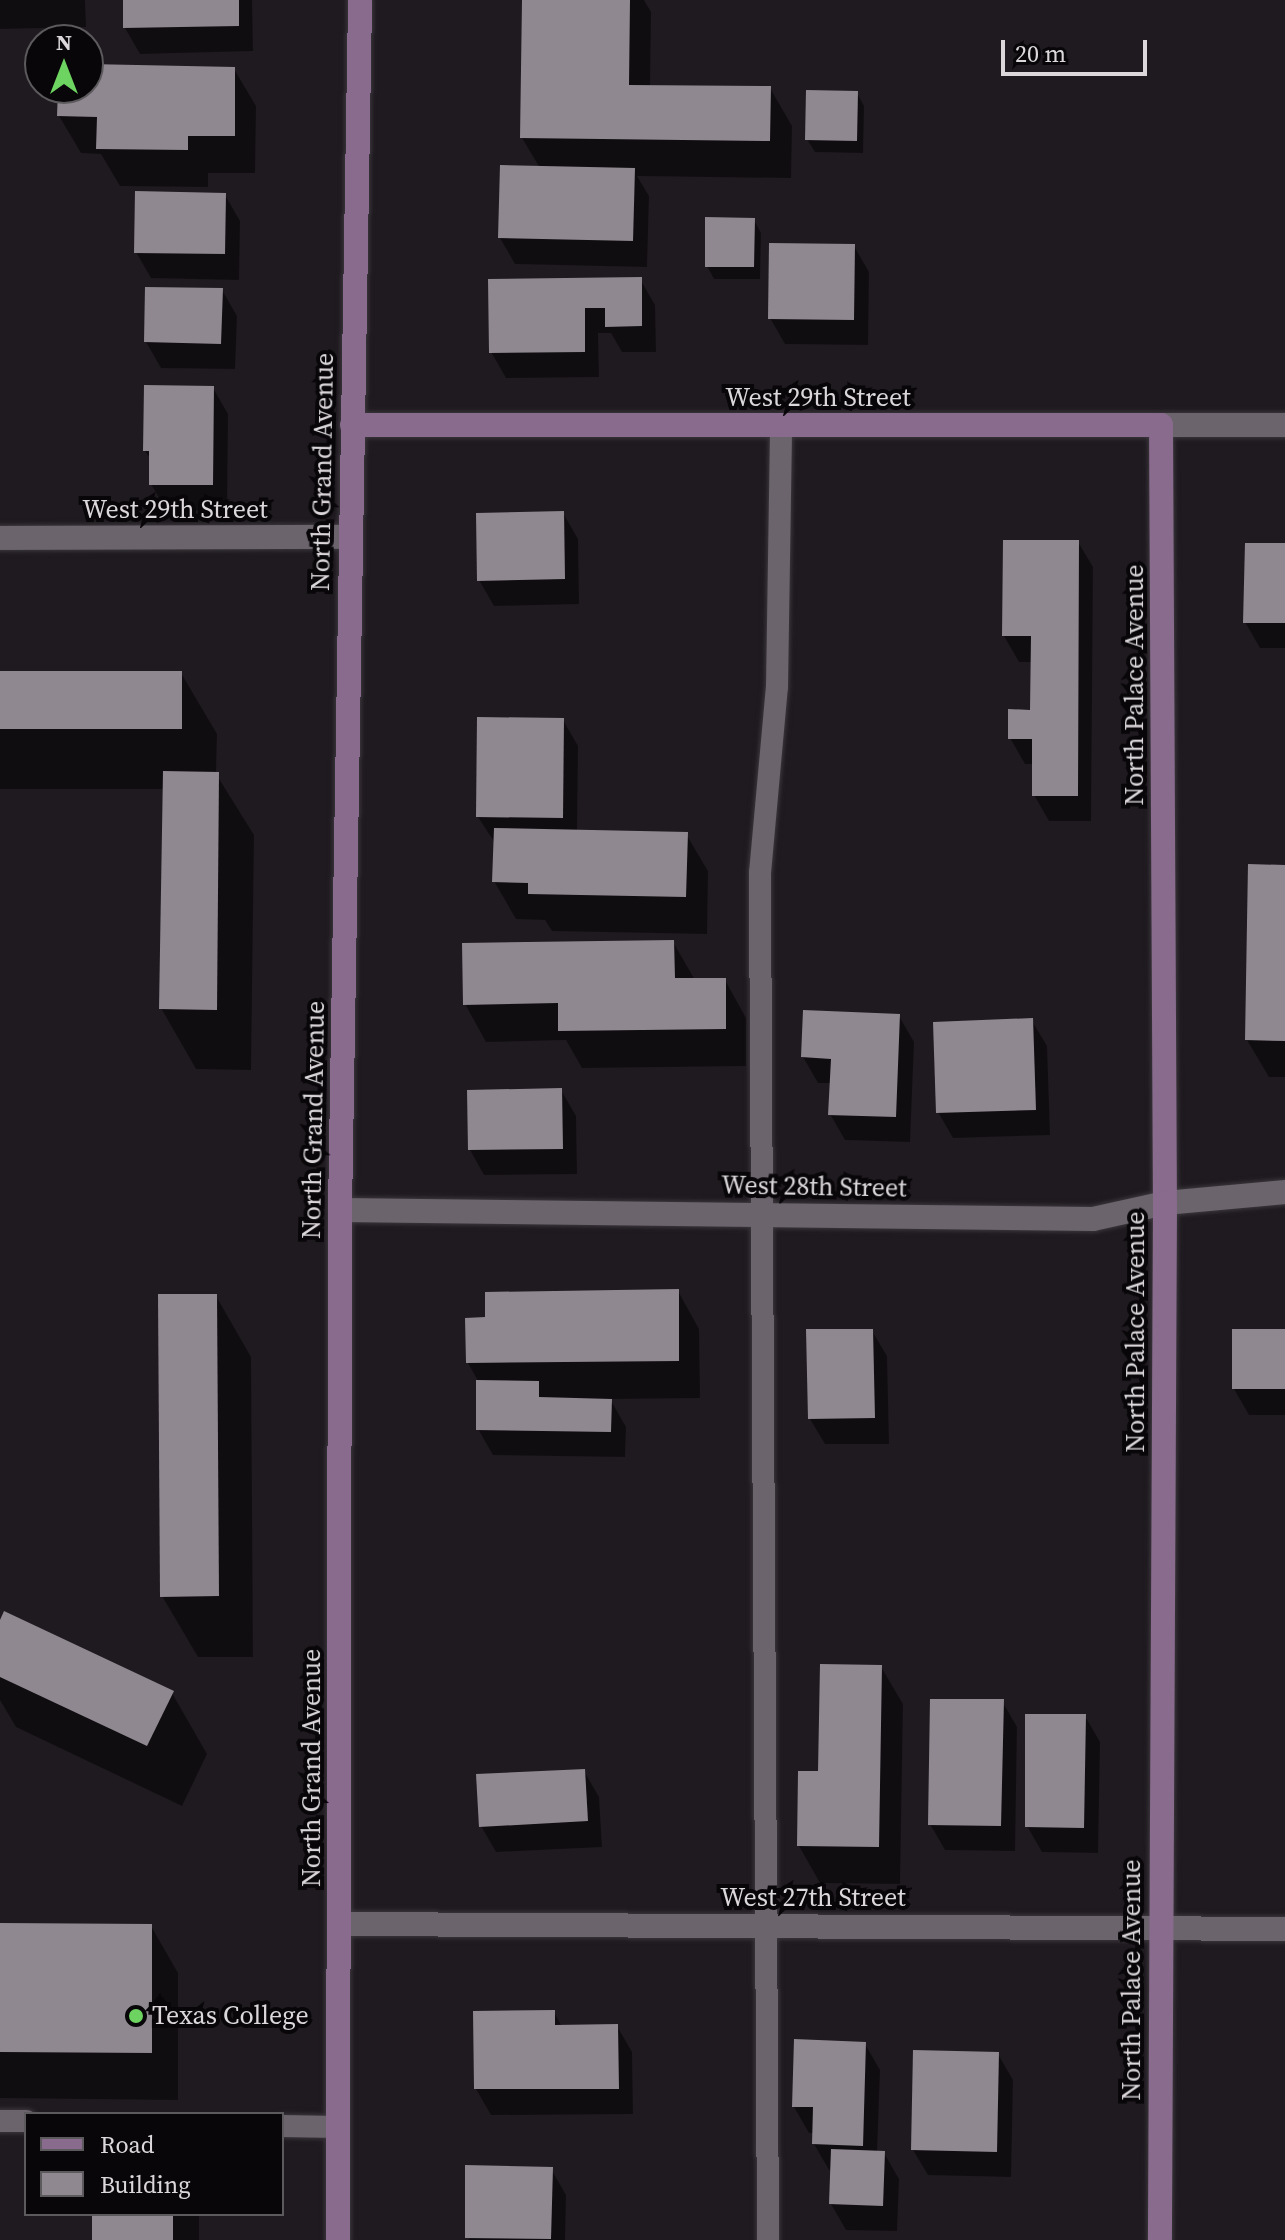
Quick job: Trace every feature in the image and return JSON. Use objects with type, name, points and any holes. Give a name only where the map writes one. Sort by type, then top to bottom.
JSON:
[{"type":"street","name":"North Grand Avenue","points":[[338,2240],[340,1210],[360,0]]},
{"type":"street","name":"West 29th Street","points":[[352,425],[1285,425]]},
{"type":"street","name":"North Palace Avenue","points":[[1160,2240],[1165,1203],[1161,425]]},
{"type":"street","name":"West 29th Street","points":[[0,538],[350,537]]},
{"type":"street","name":"West 28th Street","points":[[340,1210],[1093,1219],[1165,1203],[1285,1192]]},
{"type":"street","name":"West 27th Street","points":[[340,1924],[1285,1929]]},
{"type":"lane","points":[[768,2240],[760,873],[777,687],[781,426]]},
{"type":"lane","points":[[0,2121],[24,2121]]},
{"type":"lane","points":[[284,2126],[338,2127]]},
{"type":"building","points":[[123,0],[239,0],[239,26],[123,28]]},
{"type":"building","points":[[522,0],[630,0],[629,85],[771,86],[770,141],[520,138]]},
{"type":"building","points":[[104,64],[235,67],[235,136],[188,136],[188,150],[96,149],[97,117],[57,116],[57,104],[104,104]]},
{"type":"building","points":[[806,90],[858,91],[857,141],[805,140]]},
{"type":"building","points":[[500,165],[635,168],[633,241],[498,238]]},
{"type":"building","points":[[135,191],[226,193],[225,254],[134,253]]},
{"type":"building","points":[[705,217],[755,218],[754,267],[705,267]]},
{"type":"building","points":[[769,243],[855,244],[854,320],[768,319]]},
{"type":"building","points":[[642,277],[642,326],[605,327],[605,308],[585,308],[585,352],[489,353],[488,279]]},
{"type":"building","points":[[145,287],[223,288],[221,344],[144,342]]},
{"type":"building","points":[[144,385],[214,386],[213,485],[149,485],[149,451],[143,451]]},
{"type":"building","points":[[564,511],[565,579],[477,581],[476,513]]},
{"type":"building","points":[[1003,540],[1079,540],[1078,796],[1032,796],[1032,739],[1008,739],[1008,709],[1030,710],[1031,636],[1002,636]]},
{"type":"building","points":[[1245,543],[1285,543],[1285,623],[1243,623]]},
{"type":"building","points":[[0,671],[182,671],[182,729],[0,729]]},
{"type":"building","points":[[477,717],[564,718],[563,818],[476,817]]},
{"type":"building","points":[[163,771],[219,772],[217,1010],[159,1009]]},
{"type":"building","points":[[494,828],[688,832],[686,897],[528,894],[528,883],[492,882]]},
{"type":"building","points":[[1248,864],[1285,865],[1285,1041],[1245,1040]]},
{"type":"building","points":[[674,940],[675,978],[726,978],[726,1029],[558,1031],[558,1003],[463,1005],[462,943]]},
{"type":"building","points":[[803,1010],[900,1014],[896,1117],[828,1115],[831,1059],[801,1057]]},
{"type":"building","points":[[1033,1018],[1036,1110],[936,1113],[933,1022]]},
{"type":"building","points":[[562,1088],[563,1149],[468,1150],[467,1090]]},
{"type":"building","points":[[679,1289],[679,1361],[466,1363],[465,1318],[485,1317],[485,1292]]},
{"type":"building","points":[[158,1294],[217,1294],[219,1596],[160,1597]]},
{"type":"building","points":[[806,1329],[873,1329],[875,1418],[808,1419]]},
{"type":"building","points":[[1232,1329],[1285,1329],[1285,1389],[1232,1389]]},
{"type":"building","points":[[476,1380],[539,1381],[539,1397],[612,1399],[611,1432],[476,1430]]},
{"type":"building","points":[[4,1611],[174,1691],[147,1746],[0,1677],[0,1620]]},
{"type":"building","points":[[820,1664],[882,1665],[879,1847],[797,1846],[798,1771],[818,1771]]},
{"type":"building","points":[[930,1699],[1004,1699],[1001,1826],[928,1825]]},
{"type":"building","points":[[1025,1714],[1086,1714],[1084,1828],[1025,1827]]},
{"type":"building","points":[[585,1769],[588,1821],[479,1827],[476,1774]]},
{"type":"building","points":[[0,1923],[152,1924],[152,2053],[0,2052]]},
{"type":"building","points":[[555,2010],[555,2025],[618,2024],[619,2089],[474,2089],[473,2011]]},
{"type":"building","points":[[794,2039],[866,2042],[863,2146],[812,2144],[813,2107],[792,2107]]},
{"type":"building","points":[[913,2050],[999,2052],[997,2152],[911,2150]]},
{"type":"building","points":[[831,2149],[885,2151],[883,2206],[829,2204]]},
{"type":"building","points":[[465,2165],[553,2167],[551,2239],[465,2238]]},
{"type":"building","points":[[92,2216],[173,2216],[173,2240],[92,2240]]},
{"type":"place","name":"Texas College","points":[[136,2016]]}]
